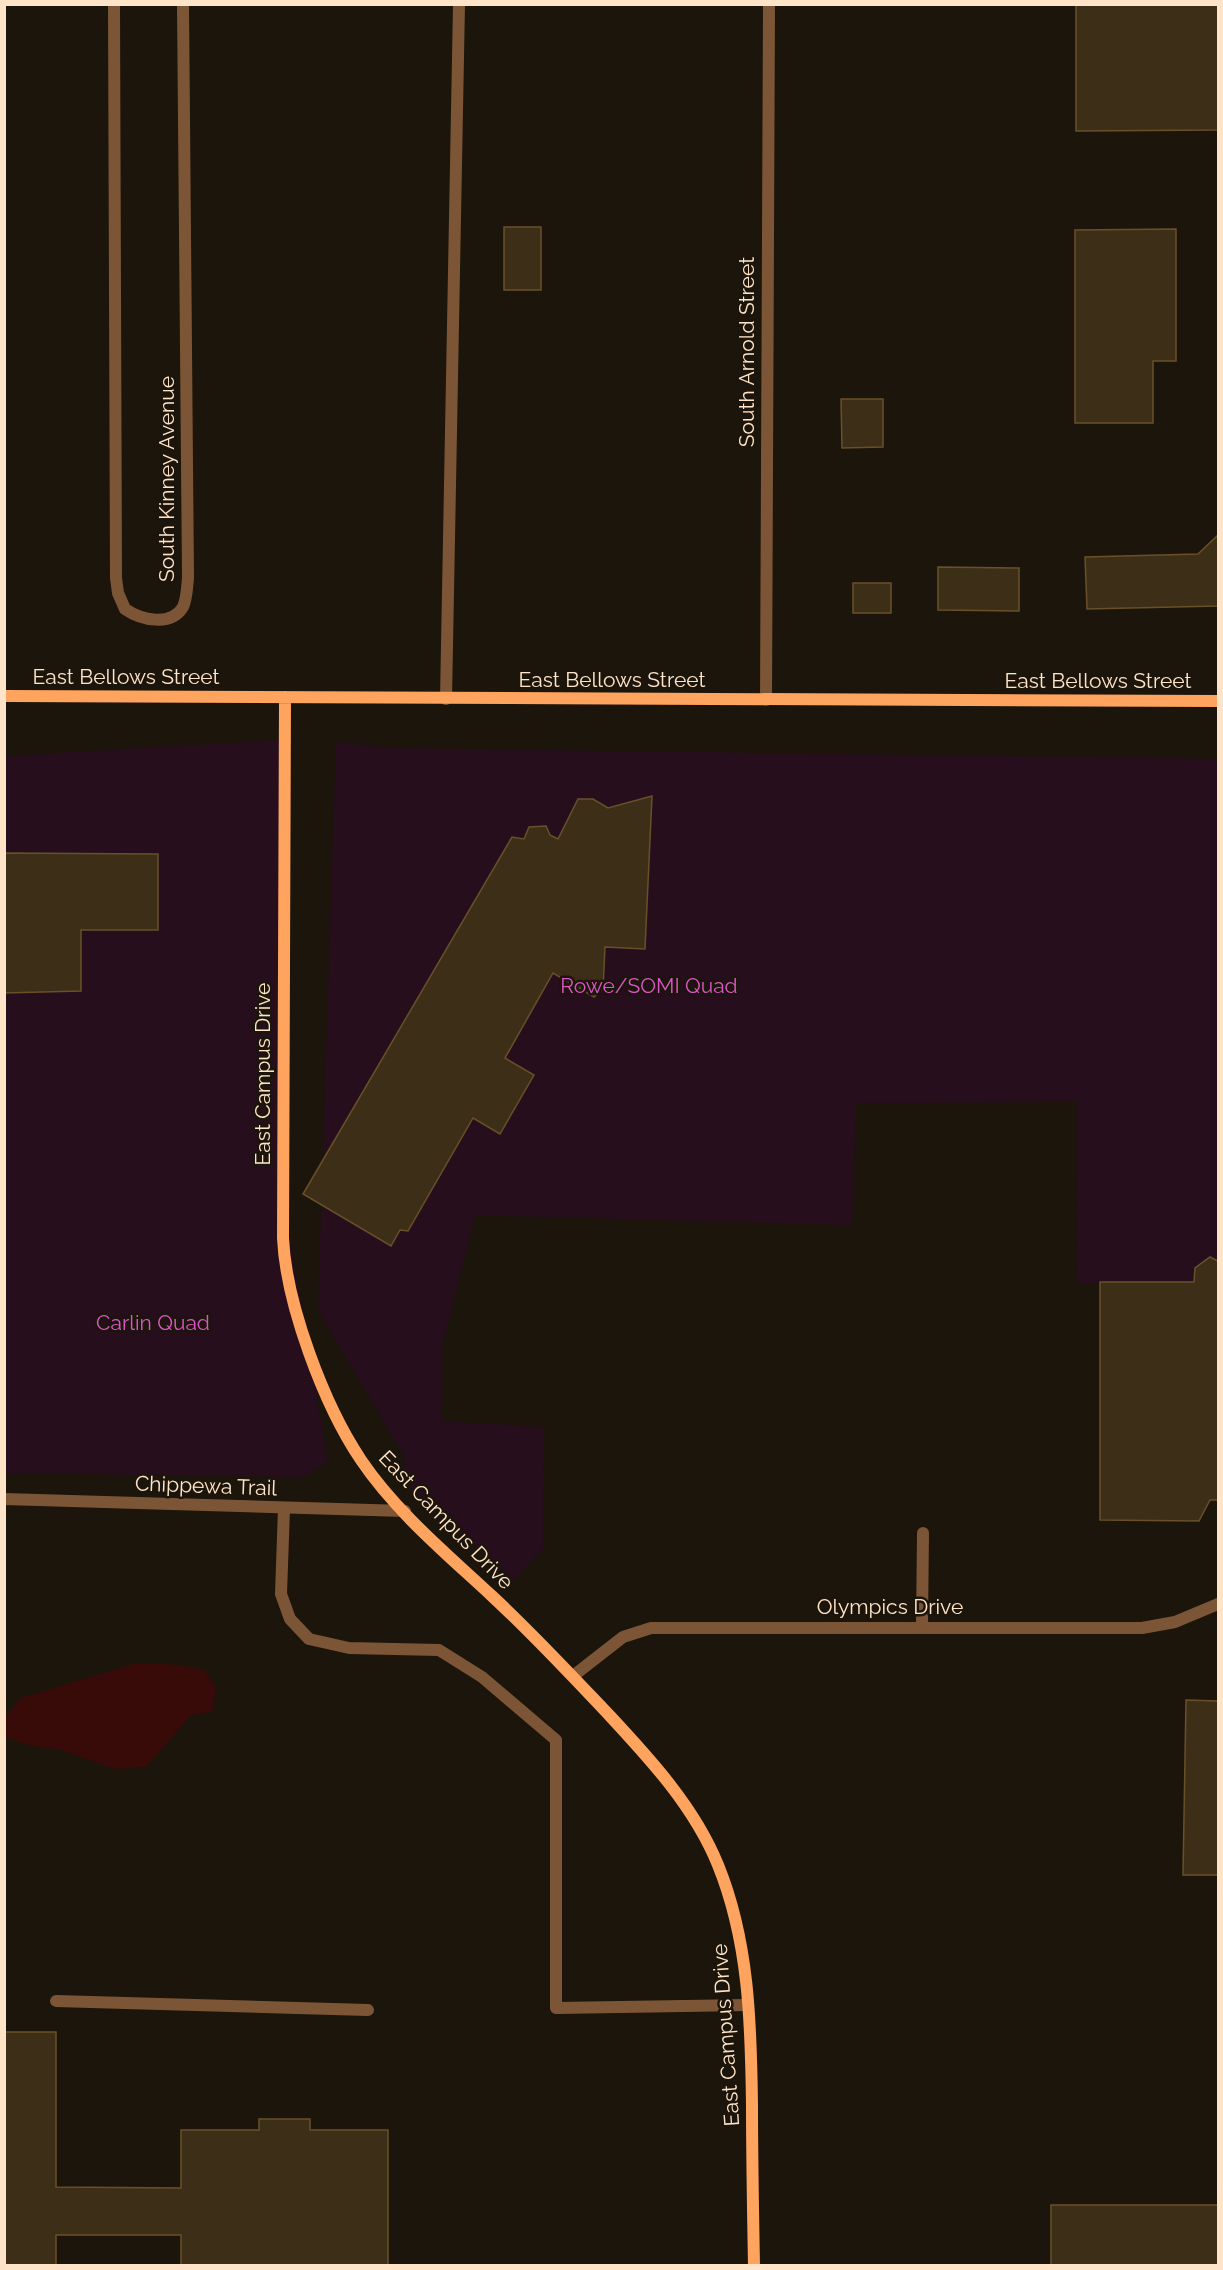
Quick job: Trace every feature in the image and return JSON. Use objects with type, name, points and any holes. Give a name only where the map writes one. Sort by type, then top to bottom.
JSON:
[{"type":"street","name":"South Kinney Avenue","points":[[114,4],[116,578],[118,593],[125,609],[151,619],[172,617],[179,611],[186,598],[188,578],[183,4]]},
{"type":"street","points":[[446,699],[459,4]]},
{"type":"street","name":"South Arnold Street","points":[[766,700],[769,4]]},
{"type":"street","name":"East Bellows Street","points":[[4,696],[1218,701]]},
{"type":"street","name":"East Campus Drive","points":[[285,697],[284,1262],[299,1324],[349,1440],[376,1480],[573,1676],[660,1772],[699,1828],[717,1863],[739,1931],[748,2005],[754,2265]]},
{"type":"street","name":"Chippewa Trail","points":[[4,1499],[405,1511]]},
{"type":"street","points":[[284,1509],[281,1594],[290,1619],[309,1639],[349,1648],[439,1650],[482,1677],[556,1740],[556,2008],[748,2005]]},
{"type":"street","points":[[922,1626],[923,1533]]},
{"type":"street","name":"Olympics Drive","points":[[573,1676],[623,1637],[651,1628],[922,1626],[1142,1628],[1175,1622],[1218,1604]]},
{"type":"street","points":[[56,2001],[368,2010]]},
{"type":"green space","name":"Carlin Quad","points":[[283,740],[283,1195],[328,1462],[304,1477],[5,1473],[5,756]]},
{"type":"green space","name":"Rowe/SOMI Quad","points":[[336,742],[388,748],[1218,759],[1218,1283],[1077,1284],[1078,1102],[856,1103],[852,1225],[475,1215],[441,1350],[441,1421],[544,1427],[543,1548],[513,1581],[403,1484],[404,1456],[318,1310]]},
{"type":"shaded area","points":[[136,1663],[181,1665],[204,1670],[216,1687],[212,1712],[191,1715],[146,1767],[115,1769],[61,1750],[28,1745],[5,1737],[5,1717],[21,1698]]},
{"type":"building","points":[[1076,4],[1218,4],[1218,130],[1076,131]]},
{"type":"building","points":[[504,227],[541,227],[541,290],[504,290]]},
{"type":"building","points":[[1176,229],[1176,361],[1153,361],[1153,423],[1075,423],[1075,230]]},
{"type":"building","points":[[841,399],[883,399],[883,447],[842,448]]},
{"type":"building","points":[[1218,535],[1218,606],[1087,609],[1085,557],[1198,554]]},
{"type":"building","points":[[938,567],[1019,568],[1019,611],[938,610]]},
{"type":"building","points":[[853,583],[891,583],[891,613],[853,613]]},
{"type":"building","points":[[652,796],[645,949],[605,947],[603,989],[594,997],[553,973],[505,1058],[534,1075],[500,1134],[473,1118],[408,1231],[400,1230],[391,1246],[303,1194],[512,837],[524,839],[529,827],[546,826],[550,835],[558,839],[578,799],[593,799],[608,808]]},
{"type":"building","points":[[4,853],[158,854],[158,930],[81,930],[81,991],[4,993]]},
{"type":"building","points":[[1210,1257],[1218,1261],[1218,1500],[1210,1500],[1199,1521],[1100,1520],[1100,1282],[1194,1282],[1195,1268]]},
{"type":"building","points":[[1186,1700],[1218,1701],[1218,1875],[1183,1875]]},
{"type":"building","points":[[4,2032],[56,2032],[56,2187],[181,2188],[181,2130],[259,2130],[259,2119],[310,2119],[310,2130],[388,2130],[388,2266],[181,2266],[181,2235],[56,2235],[56,2266],[4,2266]]},
{"type":"building","points":[[1051,2205],[1218,2205],[1218,2266],[1051,2266]]}]
